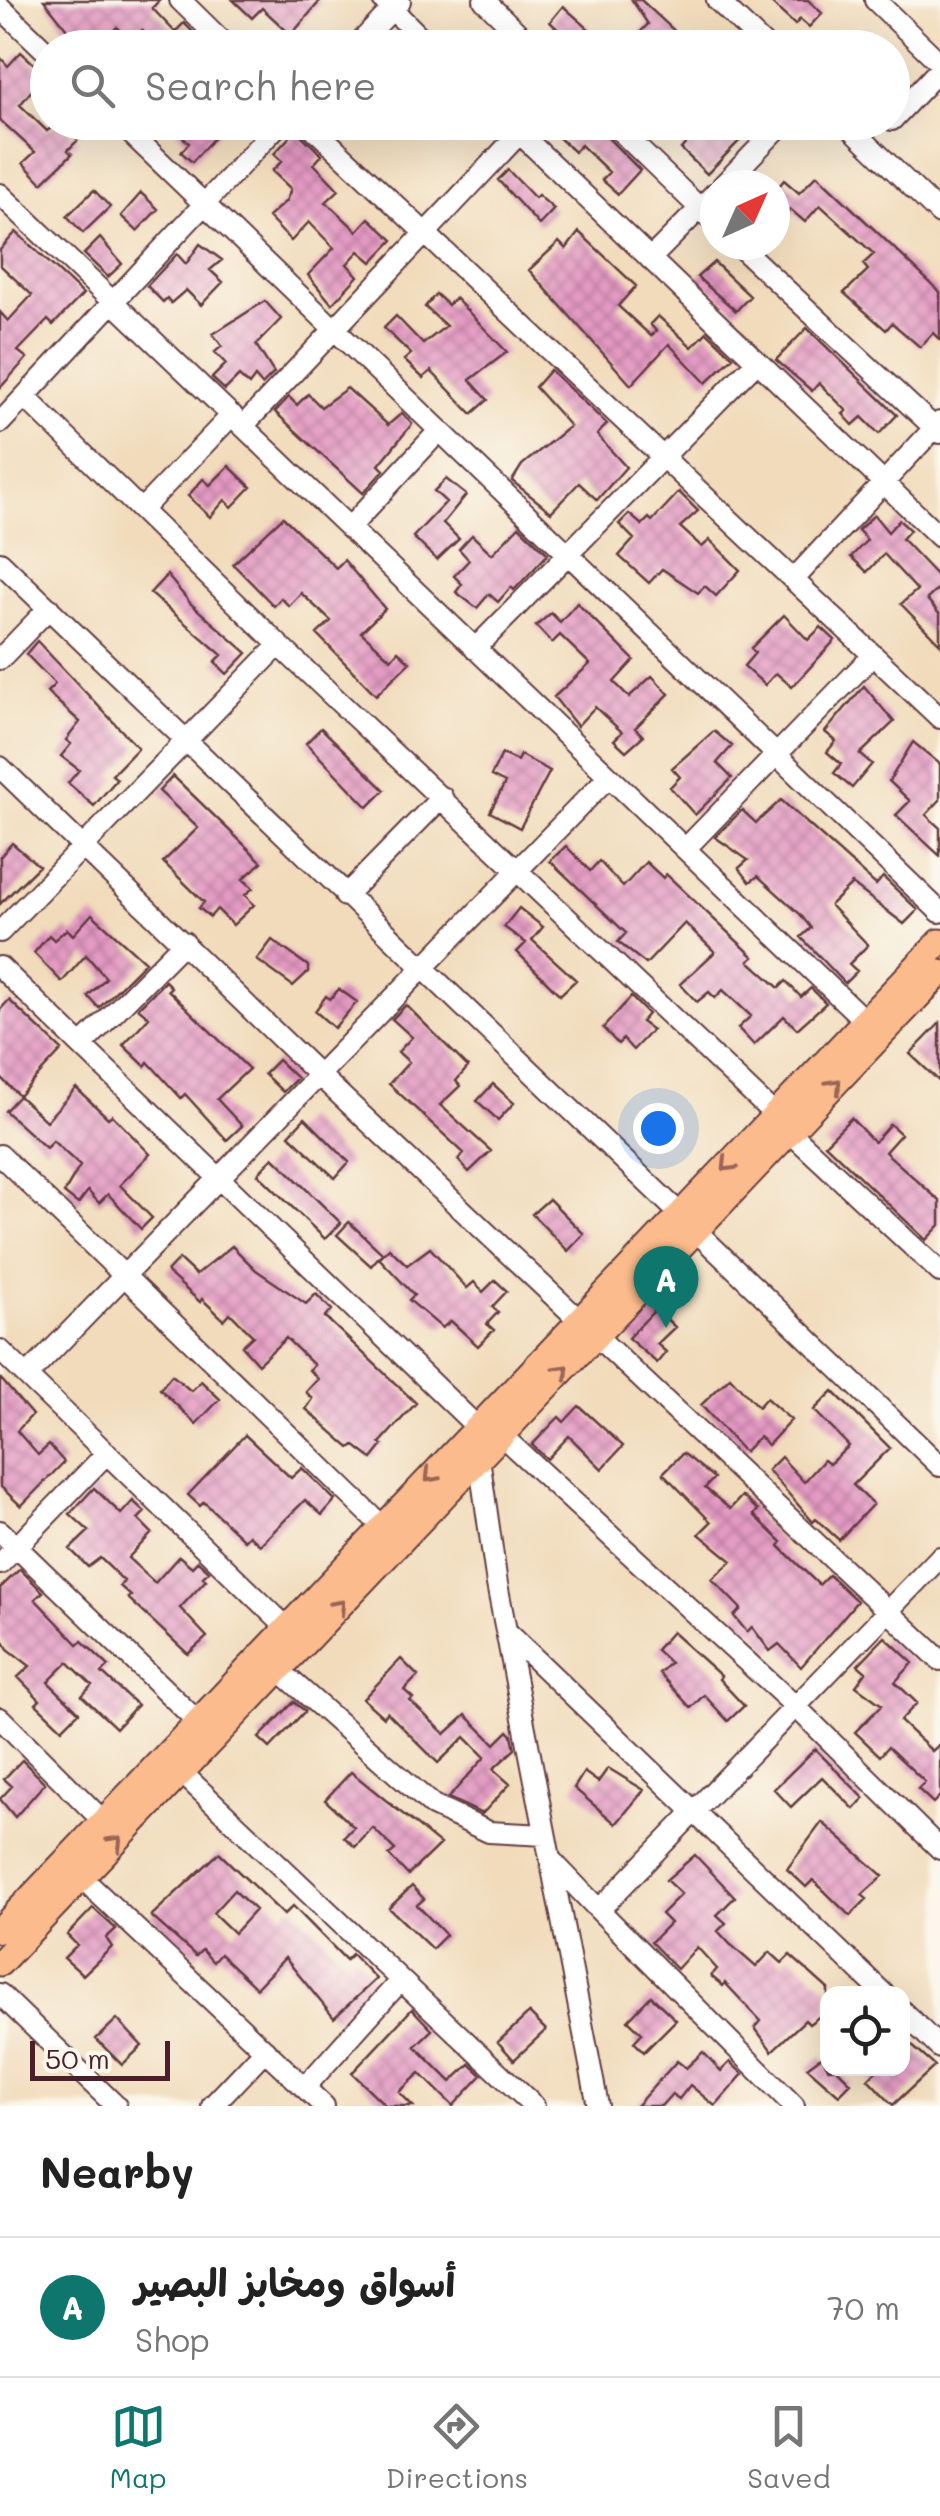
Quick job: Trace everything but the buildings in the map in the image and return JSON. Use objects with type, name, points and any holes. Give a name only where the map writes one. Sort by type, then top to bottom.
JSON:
[{"type":"main road","points":[[783,1124],[866,1021],[940,942]]},
{"type":"main road","points":[[0,1930],[383,1527],[489,1431],[783,1124],[940,973]]},
{"type":"main road","points":[[0,1964],[479,1458],[489,1431]]},
{"type":"street","points":[[180,0],[211,30]]},
{"type":"street","points":[[484,0],[515,30]]},
{"type":"street","points":[[717,0],[748,30]]},
{"type":"street","points":[[875,0],[905,30]]},
{"type":"street","points":[[370,30],[392,3],[415,30]]},
{"type":"street","points":[[0,7],[30,36]]},
{"type":"street","points":[[910,36],[940,66],[910,100]]},
{"type":"street","points":[[138,140],[940,912]]},
{"type":"street","points":[[0,422],[264,140]]},
{"type":"street","points":[[326,140],[940,718]]},
{"type":"street","points":[[142,509],[333,329],[424,233],[503,140]]},
{"type":"street","points":[[526,140],[940,537]]},
{"type":"street","points":[[632,140],[700,199]]},
{"type":"street","points":[[738,170],[767,140]]},
{"type":"street","points":[[863,140],[940,214]]},
{"type":"street","points":[[869,146],[874,140]]},
{"type":"street","points":[[3,204],[238,420],[866,1021]]},
{"type":"street","points":[[650,259],[700,216]]},
{"type":"street","points":[[754,260],[938,428],[794,579]]},
{"type":"street","points":[[474,648],[757,361]]},
{"type":"street","points":[[25,397],[279,645],[940,1272]]},
{"type":"street","points":[[349,528],[439,431]]},
{"type":"street","points":[[0,562],[940,1466]]},
{"type":"street","points":[[0,658],[49,608]]},
{"type":"street","points":[[0,932],[279,645]]},
{"type":"street","points":[[685,849],[873,655]]},
{"type":"street","points":[[0,768],[318,1074],[940,1660]]},
{"type":"street","points":[[26,1376],[608,777]]},
{"type":"street","points":[[345,896],[442,797]]},
{"type":"street","points":[[82,1045],[184,942]]},
{"type":"street","points":[[0,967],[489,1431],[795,1706],[940,1848]]},
{"type":"street","points":[[0,1154],[383,1527]]},
{"type":"street","points":[[0,1350],[287,1628]]},
{"type":"street","points":[[0,1564],[106,1453]]},
{"type":"street","points":[[479,1458],[506,1632],[598,2106]]},
{"type":"street","points":[[0,1530],[198,1722]]},
{"type":"street","points":[[599,1910],[940,1556]]},
{"type":"street","points":[[506,1632],[876,1986]]},
{"type":"street","points":[[279,1670],[433,1806],[490,1832],[546,1834]]},
{"type":"street","points":[[0,1719],[103,1821]]},
{"type":"street","points":[[182,1773],[534,2106]]},
{"type":"street","points":[[550,1858],[794,2106]]},
{"type":"street","points":[[82,1878],[324,2106]]},
{"type":"street","points":[[304,2087],[400,1980]]},
{"type":"street","points":[[0,1994],[116,2106]]},
{"type":"street","points":[[910,2020],[940,2048]]},
{"type":"street","points":[[212,2106],[265,2050]]},
{"type":"place","name":"أسواق ومخابز البصير","points":[[666,1328]]}]
